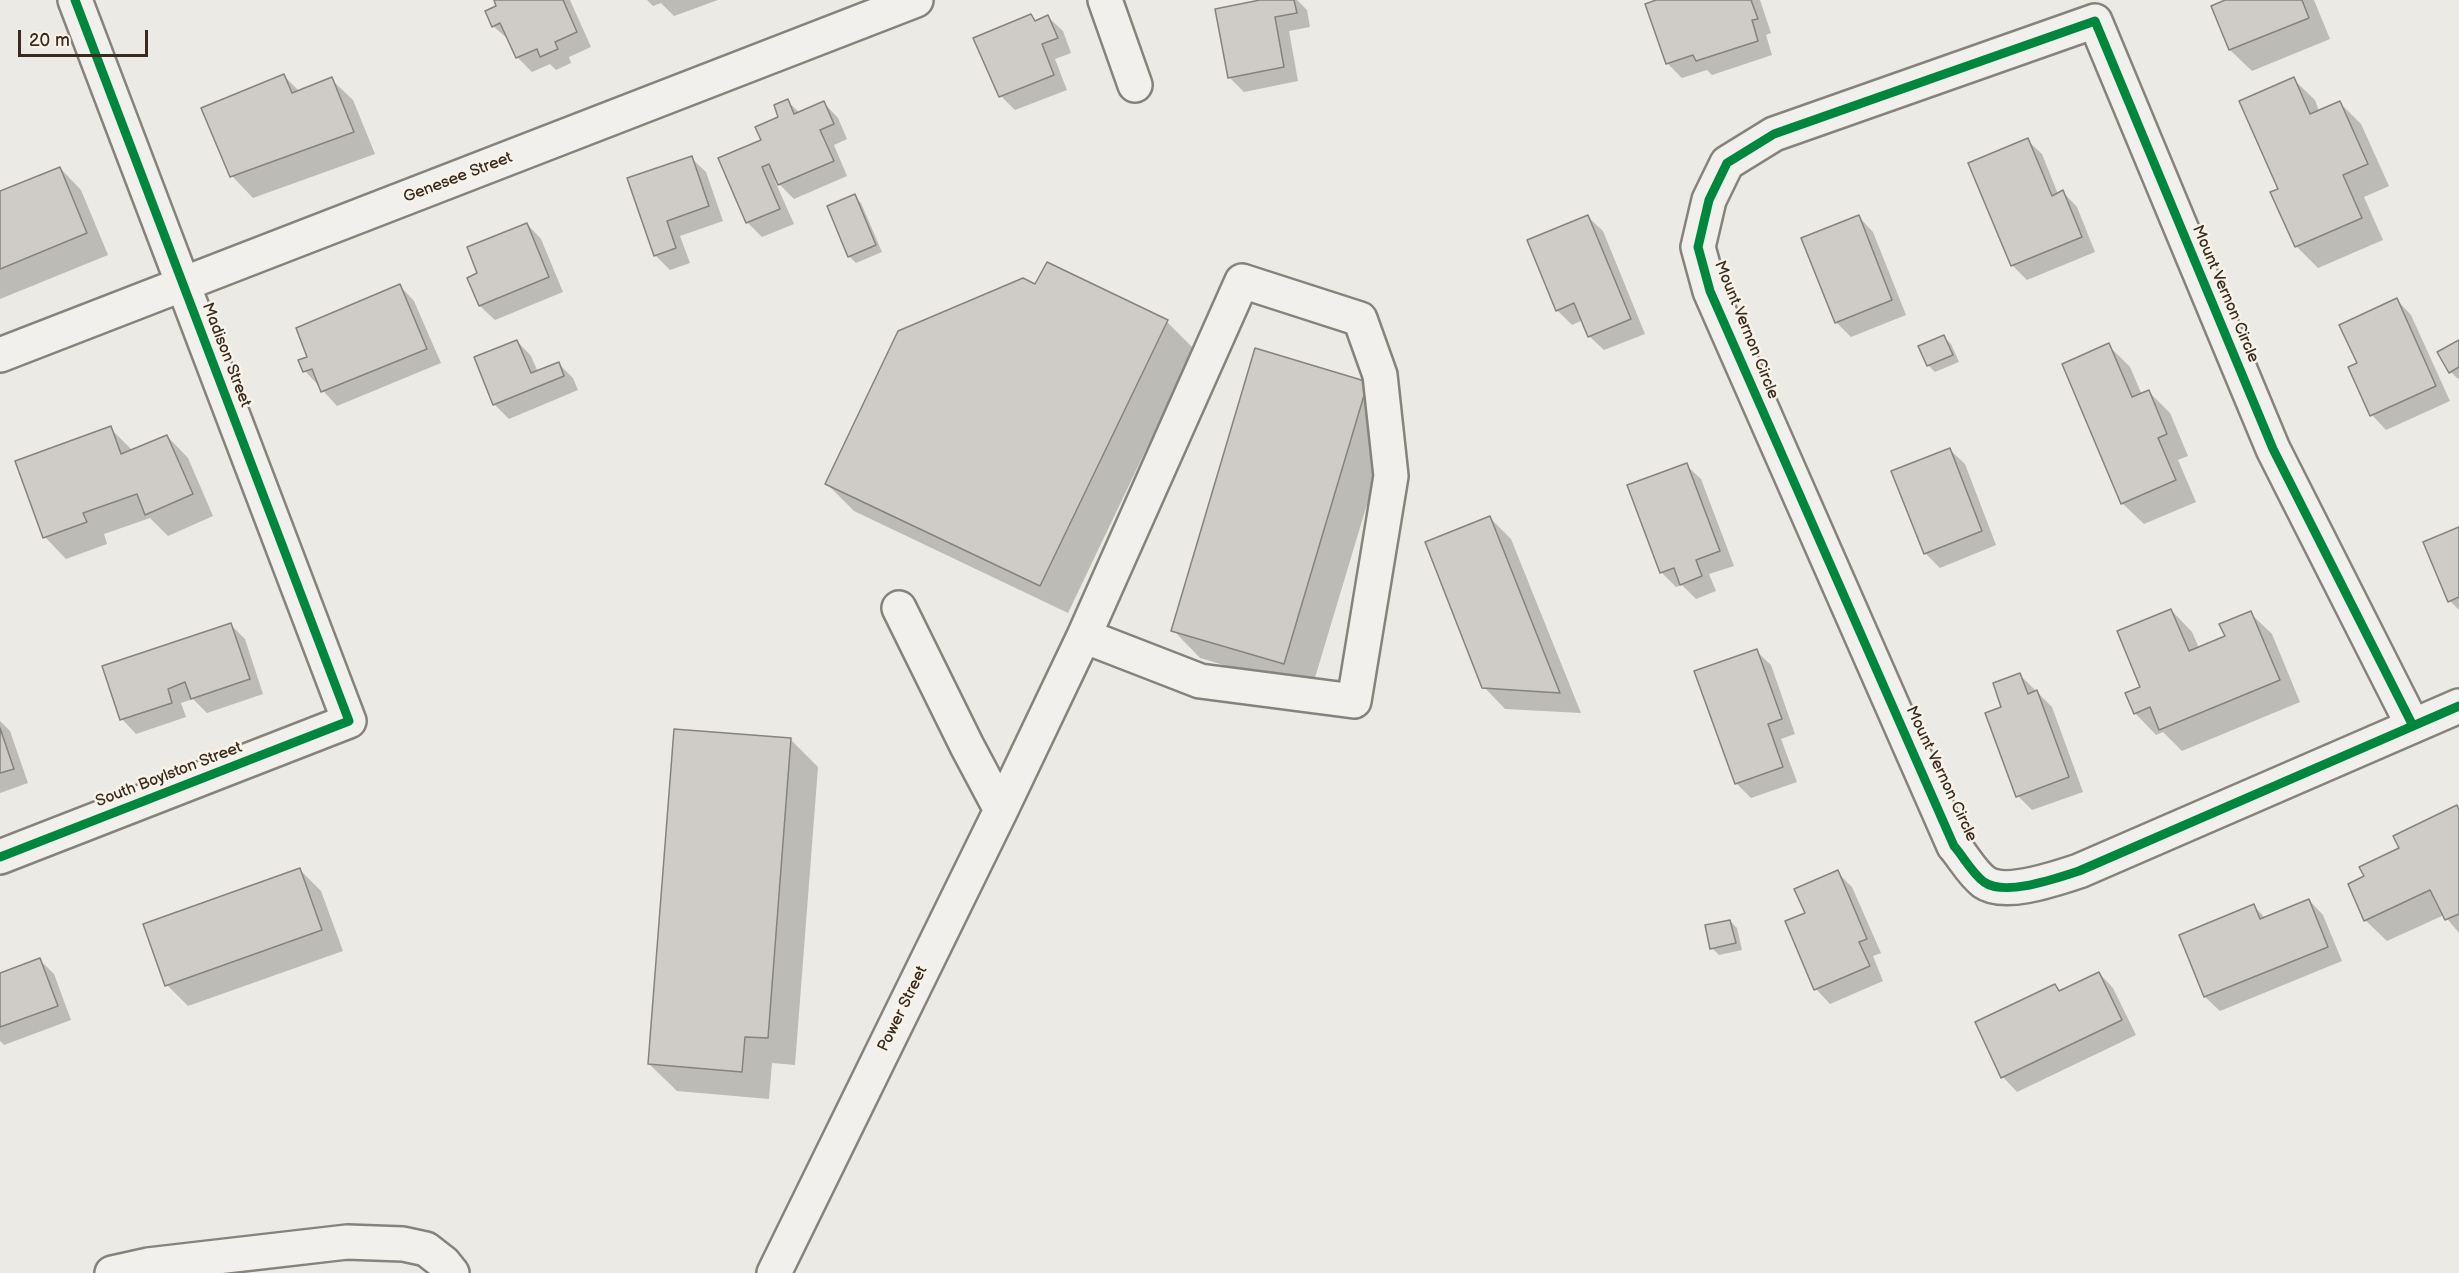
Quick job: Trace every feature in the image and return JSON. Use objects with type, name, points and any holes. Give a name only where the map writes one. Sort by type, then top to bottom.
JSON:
[{"type":"street","name":"Madison Street","points":[[75,0],[349,722]]},
{"type":"street","name":"Genesee Street","points":[[0,355],[916,0]]},
{"type":"street","points":[[1105,0],[1135,85]]},
{"type":"street","name":"Mount Vernon Circle","points":[[2091,10],[2273,449],[2413,726],[2079,871],[2045,882],[2012,888],[1984,882],[1954,846],[1710,291],[1698,248],[1709,200],[1727,163],[1774,134],[2091,10]]},
{"type":"street","name":"Power Street","points":[[774,1273],[1084,636],[1242,281],[1360,319],[1380,375],[1391,476],[1354,701],[1200,681],[1084,636]]},
{"type":"street","points":[[899,608],[1001,810]]},
{"type":"street","points":[[2413,726],[2459,706]]},
{"type":"street","name":"South Boylston Street","points":[[0,857],[349,722]]},
{"type":"street","points":[[112,1273],[148,1264],[346,1242],[403,1244],[426,1249],[444,1263],[452,1273]]},
{"type":"building","points":[[494,0],[563,0],[577,32],[555,42],[558,49],[540,57],[537,49],[516,58],[500,23],[492,27],[485,11],[496,6]]},
{"type":"building","points":[[1260,0],[1294,0],[1297,13],[1275,17],[1284,67],[1228,78],[1215,9]]},
{"type":"building","points":[[1656,0],[1751,0],[1758,19],[1752,20],[1758,41],[1696,61],[1693,55],[1666,64],[1645,4]]},
{"type":"building","points":[[2225,0],[2302,0],[2309,18],[2229,50],[2211,6]]},
{"type":"building","points":[[1031,14],[1035,21],[1048,15],[1058,38],[1042,44],[1054,75],[999,97],[973,38]]},
{"type":"building","points":[[284,74],[292,93],[332,77],[354,132],[230,177],[201,108]]},
{"type":"building","points":[[2294,77],[2310,114],[2340,101],[2368,164],[2343,175],[2362,218],[2295,247],[2270,192],[2278,189],[2239,101]]},
{"type":"building","points":[[788,99],[794,114],[824,101],[834,124],[820,130],[834,161],[778,185],[769,164],[762,167],[780,209],[746,223],[718,158],[761,140],[755,127],[778,117],[774,105]]},
{"type":"building","points":[[2028,138],[2052,196],[2063,190],[2082,237],[2011,266],[1968,163]]},
{"type":"building","points":[[692,156],[709,206],[667,221],[676,248],[654,256],[627,178]]},
{"type":"building","points":[[60,167],[87,233],[0,269],[0,191]]},
{"type":"building","points":[[855,194],[876,245],[848,257],[827,206]]},
{"type":"building","points":[[1588,215],[1631,319],[1588,337],[1574,303],[1556,311],[1527,240]]},
{"type":"building","points":[[1859,215],[1892,300],[1835,323],[1801,238]]},
{"type":"building","points":[[527,223],[549,277],[479,306],[467,278],[477,273],[467,247]]},
{"type":"building","points":[[1047,262],[1168,320],[1040,586],[825,484],[898,331],[1023,278],[1035,284]]},
{"type":"building","points":[[400,284],[427,349],[321,392],[312,369],[303,372],[298,360],[307,357],[296,328]]},
{"type":"building","points":[[2397,298],[2436,386],[2370,416],[2348,367],[2357,363],[2339,325]]},
{"type":"building","points":[[1944,335],[1953,355],[1927,366],[1918,346]]},
{"type":"building","points":[[517,340],[531,373],[559,362],[564,376],[493,405],[474,357]]},
{"type":"building","points":[[2459,340],[2459,367],[2449,373],[2437,352]]},
{"type":"building","points":[[2109,343],[2132,397],[2149,390],[2167,434],[2158,438],[2176,480],[2121,504],[2062,364]]},
{"type":"building","points":[[1255,348],[1368,382],[1284,664],[1171,631]]},
{"type":"building","points":[[111,426],[121,454],[167,435],[193,494],[145,515],[137,494],[83,513],[87,522],[43,538],[15,461]]},
{"type":"building","points":[[1950,448],[1982,531],[1924,554],[1891,471]]},
{"type":"building","points":[[1687,463],[1720,551],[1696,560],[1702,576],[1680,585],[1674,568],[1660,573],[1627,485]]},
{"type":"building","points":[[1490,516],[1560,693],[1482,688],[1425,542]]},
{"type":"building","points":[[2459,527],[2459,597],[2448,602],[2423,542]]},
{"type":"building","points":[[2171,609],[2189,651],[2225,636],[2219,624],[2251,611],[2280,680],[2159,730],[2150,707],[2134,714],[2125,693],[2140,687],[2117,631]]},
{"type":"building","points":[[231,623],[250,679],[191,699],[185,682],[168,689],[172,703],[120,720],[102,666]]},
{"type":"building","points":[[1757,649],[1782,719],[1768,724],[1783,767],[1735,784],[1694,671]]},
{"type":"building","points":[[2020,673],[2028,694],[2037,690],[2069,777],[2016,797],[1985,713],[2001,707],[1993,683]]},
{"type":"building","points":[[0,728],[14,769],[0,773]]},
{"type":"building","points":[[674,729],[791,738],[768,1038],[745,1037],[742,1072],[648,1064]]},
{"type":"building","points":[[2457,805],[2459,810],[2459,914],[2445,920],[2430,890],[2364,921],[2348,884],[2364,876],[2359,867],[2399,848],[2393,836]]},
{"type":"building","points":[[300,868],[322,930],[165,986],[143,924]]},
{"type":"building","points":[[1838,870],[1867,939],[1859,942],[1870,966],[1814,990],[1785,921],[1805,913],[1794,889]]},
{"type":"building","points":[[2309,899],[2328,947],[2204,997],[2179,935],[2254,904],[2260,919]]},
{"type":"building","points":[[1730,920],[1736,943],[1710,949],[1705,925]]},
{"type":"building","points":[[40,958],[58,1006],[0,1027],[0,973]]},
{"type":"building","points":[[2099,972],[2122,1020],[2001,1078],[1975,1022],[2055,984],[2059,991]]},
{"type":"cycle path","points":[[0,857],[349,721],[75,0]]},
{"type":"cycle path","points":[[2413,726],[2273,449],[2095,21],[1774,134],[1727,163],[1709,200],[1698,247],[1710,291],[1954,846],[1984,882],[2005,888],[2017,887],[2045,882],[2079,871],[2459,706]]}]
